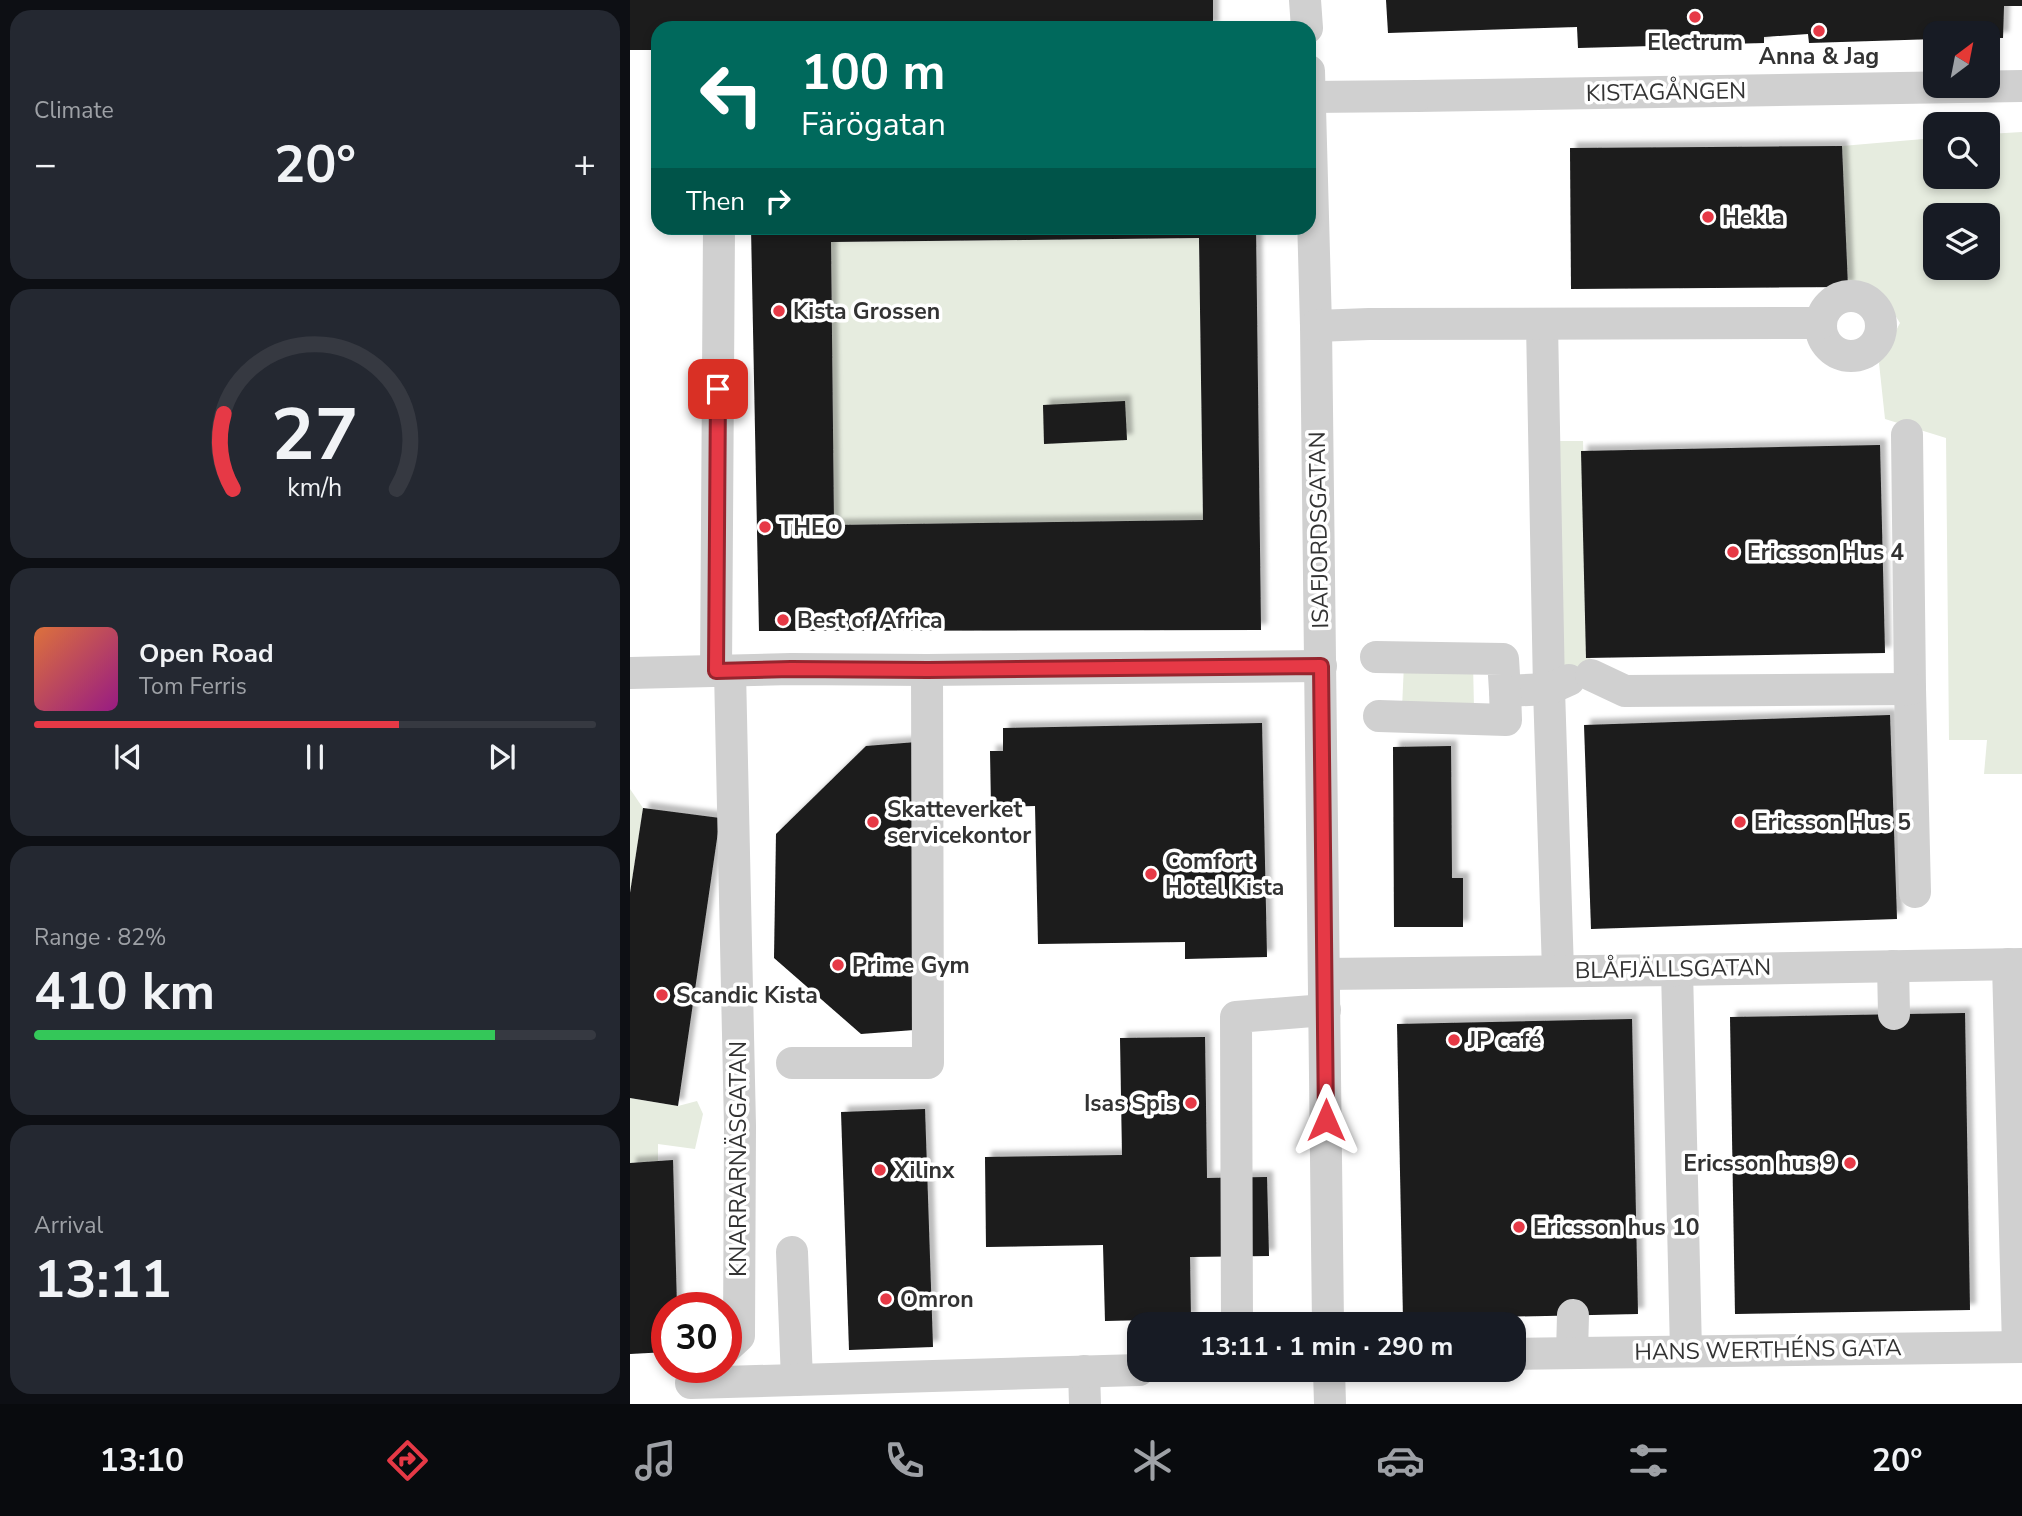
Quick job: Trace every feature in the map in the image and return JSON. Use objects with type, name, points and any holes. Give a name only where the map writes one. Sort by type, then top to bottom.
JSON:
[{"type":"street","points":[[1305,0],[1306,21]]},
{"type":"street","name":"KISTAGÅNGEN","points":[[1316,97],[2022,86]]},
{"type":"street","name":"KNARRARNÄSGATAN","points":[[719,235],[723,671],[740,1154],[739,1292]]},
{"type":"street","name":"ISAFJORDSGATAN","points":[[1314,235],[1328,1312]]},
{"type":"street","points":[[1316,326],[1821,323]]},
{"type":"street","points":[[1542,324],[1558,971]]},
{"type":"street","points":[[1907,435],[1915,892]]},
{"type":"street","points":[[1376,657],[1503,659],[1505,691],[1506,720],[1379,716]]},
{"type":"street","points":[[630,673],[791,669],[1321,666]]},
{"type":"street","points":[[792,1063],[928,1063],[928,670]]},
{"type":"street","points":[[1505,691],[1549,689],[1585,675],[1625,691],[1910,689]]},
{"type":"street","points":[[2015,964],[2020,1347]]},
{"type":"street","name":"BLÅFJÄLLSGATAN","points":[[1325,974],[2015,964]]},
{"type":"street","points":[[1893,966],[1894,1014]]},
{"type":"street","points":[[1677,970],[1685,1351]]},
{"type":"street","points":[[1237,1312],[1236,1017],[1325,1010]]},
{"type":"street","points":[[792,1252],[797,1380]]},
{"type":"street","points":[[1572,1353],[1573,1315]]},
{"type":"street","name":"HANS WERTHÉNS GATA","points":[[1526,1354],[2020,1347]]},
{"type":"street","points":[[691,1385],[1127,1370]]},
{"type":"street","points":[[1084,1371],[1085,1404]]},
{"type":"street","points":[[1329,1382],[1330,1404]]},
{"type":"shaded area","points":[[2022,132],[2022,774],[1984,774],[1987,740],[1949,740],[1946,438],[1885,419],[1879,363],[1900,323],[1879,290],[1848,287],[1842,146],[1923,139],[1923,189],[2000,189],[2000,133]]},
{"type":"shaded area","points":[[1199,238],[1203,520],[834,525],[831,242]]},
{"type":"shaded area","points":[[1545,441],[1583,441],[1591,675],[1549,689]]},
{"type":"shaded area","points":[[1473,662],[1474,709],[1402,708],[1404,664]]},
{"type":"shaded area","points":[[630,789],[643,808],[630,893]]},
{"type":"shaded area","points":[[630,1098],[678,1106],[697,1101],[703,1114],[695,1149],[658,1144],[658,1161],[630,1163]]},
{"type":"building","points":[[630,0],[1213,0],[1213,21],[651,21],[651,50],[630,50]]},
{"type":"building","name":"Electrum","points":[[1386,0],[2022,0],[2022,6],[2004,6],[2003,38],[2000,38],[2000,21],[1923,21],[1923,39],[1809,43],[1808,34],[1764,37],[1764,43],[1578,48],[1577,27],[1388,33]]},
{"type":"building","name":"Hekla","points":[[1842,146],[1848,287],[1571,289],[1570,148]]},
{"type":"building","points":[[751,235],[1256,235],[1261,630],[759,631]],"holes":[[[1199,238],[1203,520],[834,525],[831,242]]]},
{"type":"building","points":[[1125,401],[1127,440],[1044,444],[1043,405]]},
{"type":"building","name":"Ericsson Hus 4","points":[[1880,445],[1885,653],[1586,658],[1581,451]]},
{"type":"building","name":"Ericsson Hus 5","points":[[1890,715],[1897,919],[1591,929],[1584,725]]},
{"type":"building","name":"Comfort Hotel Kista","points":[[1262,723],[1267,957],[1185,959],[1185,942],[1038,944],[1035,806],[991,807],[990,751],[1003,751],[1003,728]]},
{"type":"building","points":[[917,742],[914,1030],[861,1034],[774,958],[776,834],[866,746]]},
{"type":"building","points":[[1451,746],[1452,878],[1463,878],[1463,927],[1394,927],[1393,747]]},
{"type":"building","name":"Scandic Kista","points":[[643,808],[720,818],[678,1106],[630,1098],[630,893]]},
{"type":"building","name":"Ericsson hus 9","points":[[1965,1013],[1970,1310],[1735,1314],[1730,1017]]},
{"type":"building","name":"Ericsson hus 10","points":[[1632,1019],[1638,1314],[1526,1316],[1526,1312],[1403,1312],[1397,1024]]},
{"type":"building","points":[[1205,1037],[1207,1178],[1267,1177],[1269,1256],[1190,1257],[1191,1312],[1127,1312],[1127,1320],[1105,1321],[1103,1245],[986,1247],[985,1157],[1122,1155],[1120,1038]]},
{"type":"building","points":[[925,1109],[933,1347],[849,1350],[841,1112]]},
{"type":"building","points":[[673,1160],[677,1292],[651,1292],[651,1353],[630,1354],[630,1163]]},
{"type":"place","name":"Electrum","points":[[1695,17]]},
{"type":"place","name":"Anna & Jag","points":[[1819,31]]},
{"type":"place","name":"Hekla","points":[[1708,217]]},
{"type":"place","name":"Kista Grossen","points":[[779,311]]},
{"type":"place","name":"THEO","points":[[765,527]]},
{"type":"place","name":"Ericsson Hus 4","points":[[1733,552]]},
{"type":"place","name":"Best of Africa","points":[[783,620]]},
{"type":"place","name":"Skatteverket servicekontor","points":[[873,822]]},
{"type":"place","name":"Ericsson Hus 5","points":[[1740,822]]},
{"type":"place","name":"Comfort Hotel Kista","points":[[1151,874]]},
{"type":"place","name":"Prime Gym","points":[[838,965]]},
{"type":"place","name":"Scandic Kista","points":[[662,995]]},
{"type":"place","name":"JP café","points":[[1454,1040]]},
{"type":"place","name":"Isas Spis","points":[[1191,1103]]},
{"type":"place","name":"Ericsson hus 9","points":[[1850,1163]]},
{"type":"place","name":"Xilinx","points":[[880,1170]]},
{"type":"place","name":"Ericsson hus 10","points":[[1519,1227]]},
{"type":"place","name":"Omron","points":[[886,1299]]},
{"type":"route","points":[[718,389],[716,671],[1321,666],[1326,1120]]}]
